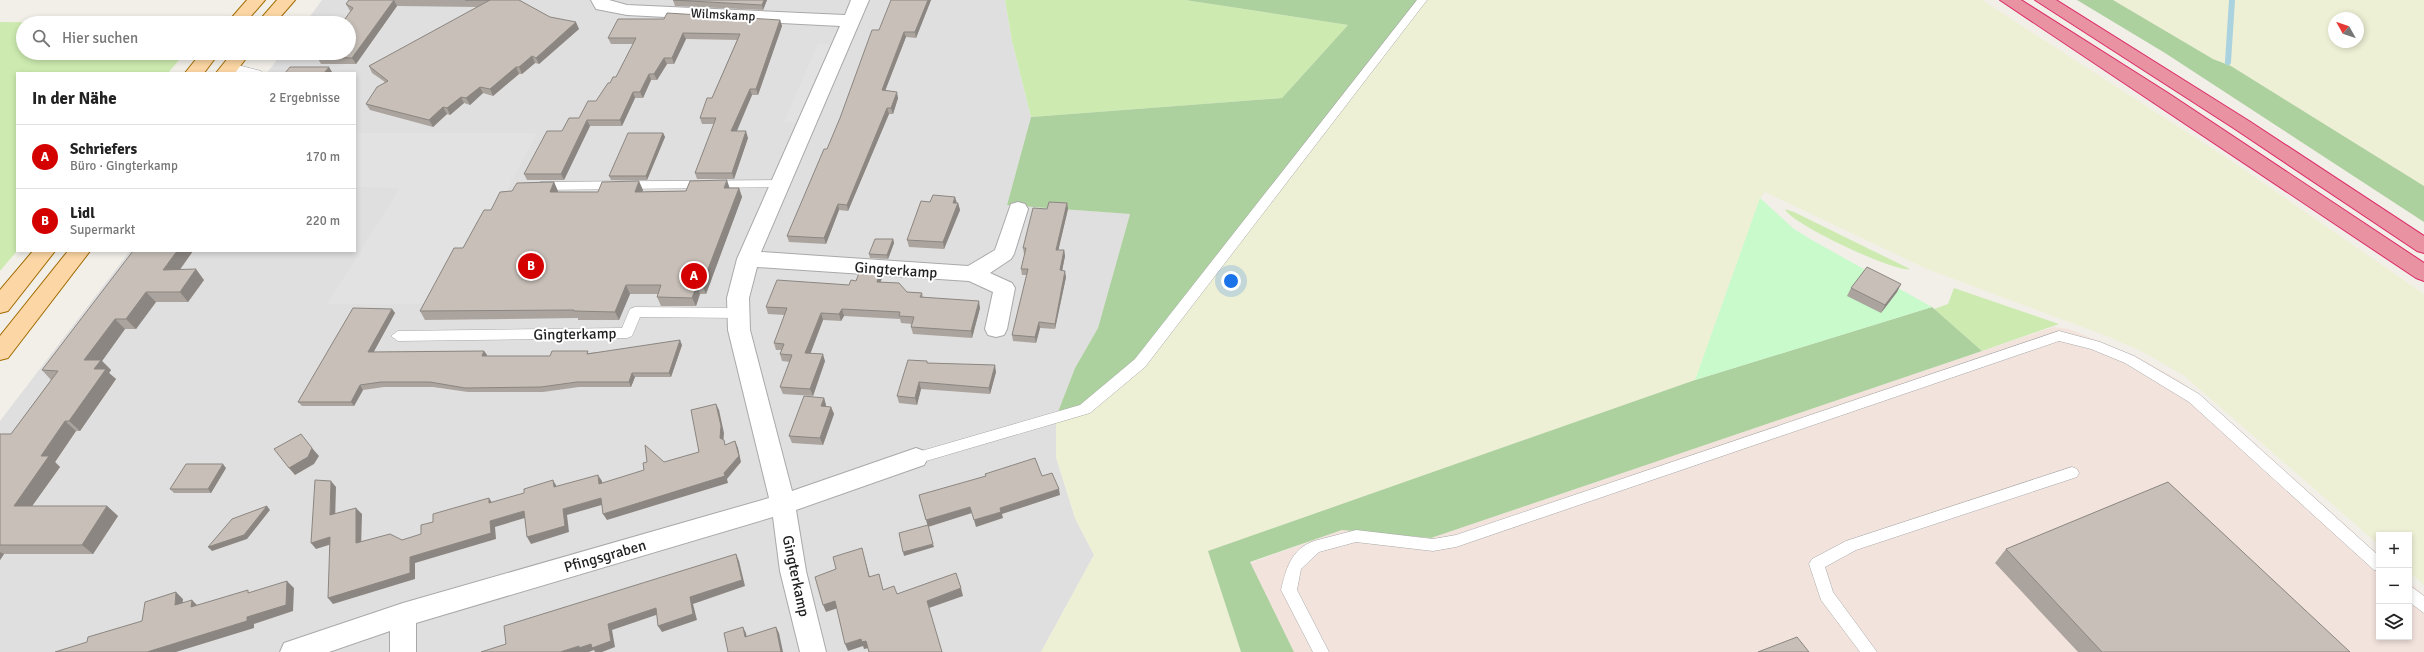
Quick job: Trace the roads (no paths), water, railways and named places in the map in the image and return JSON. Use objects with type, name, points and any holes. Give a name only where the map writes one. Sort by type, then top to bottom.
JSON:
[{"type":"highway","points":[[2009,0],[2161,97],[2424,273]]},
{"type":"highway","points":[[2044,0],[2235,121],[2424,246]]},
{"type":"main road","points":[[242,16],[256,0]]},
{"type":"main road","points":[[272,16],[286,0]]},
{"type":"main road","points":[[195,72],[204,60]]},
{"type":"main road","points":[[0,305],[44,252]]},
{"type":"main road","points":[[0,352],[79,252]]},
{"type":"street","name":"Wilmskamp","points":[[600,0],[602,6],[627,10],[851,21]]},
{"type":"street","name":"Gingterkamp","points":[[813,652],[793,571],[782,504],[739,330],[738,298],[748,259],[860,0]]},
{"type":"street","points":[[972,274],[1004,254],[1018,209]]},
{"type":"street","name":"Gingterkamp","points":[[748,259],[972,274],[1004,288],[996,329]]},
{"type":"street","name":"Pfingsgraben","points":[[293,652],[403,615],[782,504],[916,458]]},
{"type":"street","points":[[403,615],[403,652]]},
{"type":"lane","points":[[916,458],[1085,409],[1140,363],[1422,0]]},
{"type":"lane","points":[[232,64],[243,71],[250,72]]},
{"type":"lane","points":[[531,186],[781,184]]},
{"type":"lane","name":"Gingterkamp","points":[[398,336],[627,333],[635,312],[739,313]]},
{"type":"lane","points":[[1320,652],[1289,590],[1294,566],[1314,548],[1356,536],[1433,545],[1456,540],[2059,336],[2082,340],[2118,354],[2161,376],[2194,398],[2376,562]]},
{"type":"lane","points":[[1869,652],[1826,596],[1818,564],[1851,545],[2072,473]]},
{"type":"lane","points":[[2412,595],[2424,606]]},
{"type":"waterway","points":[[2228,62],[2232,0]]},
{"type":"place","name":"Lidl","points":[[531,266]]},
{"type":"place","name":"Schriefers","points":[[694,276]]}]
